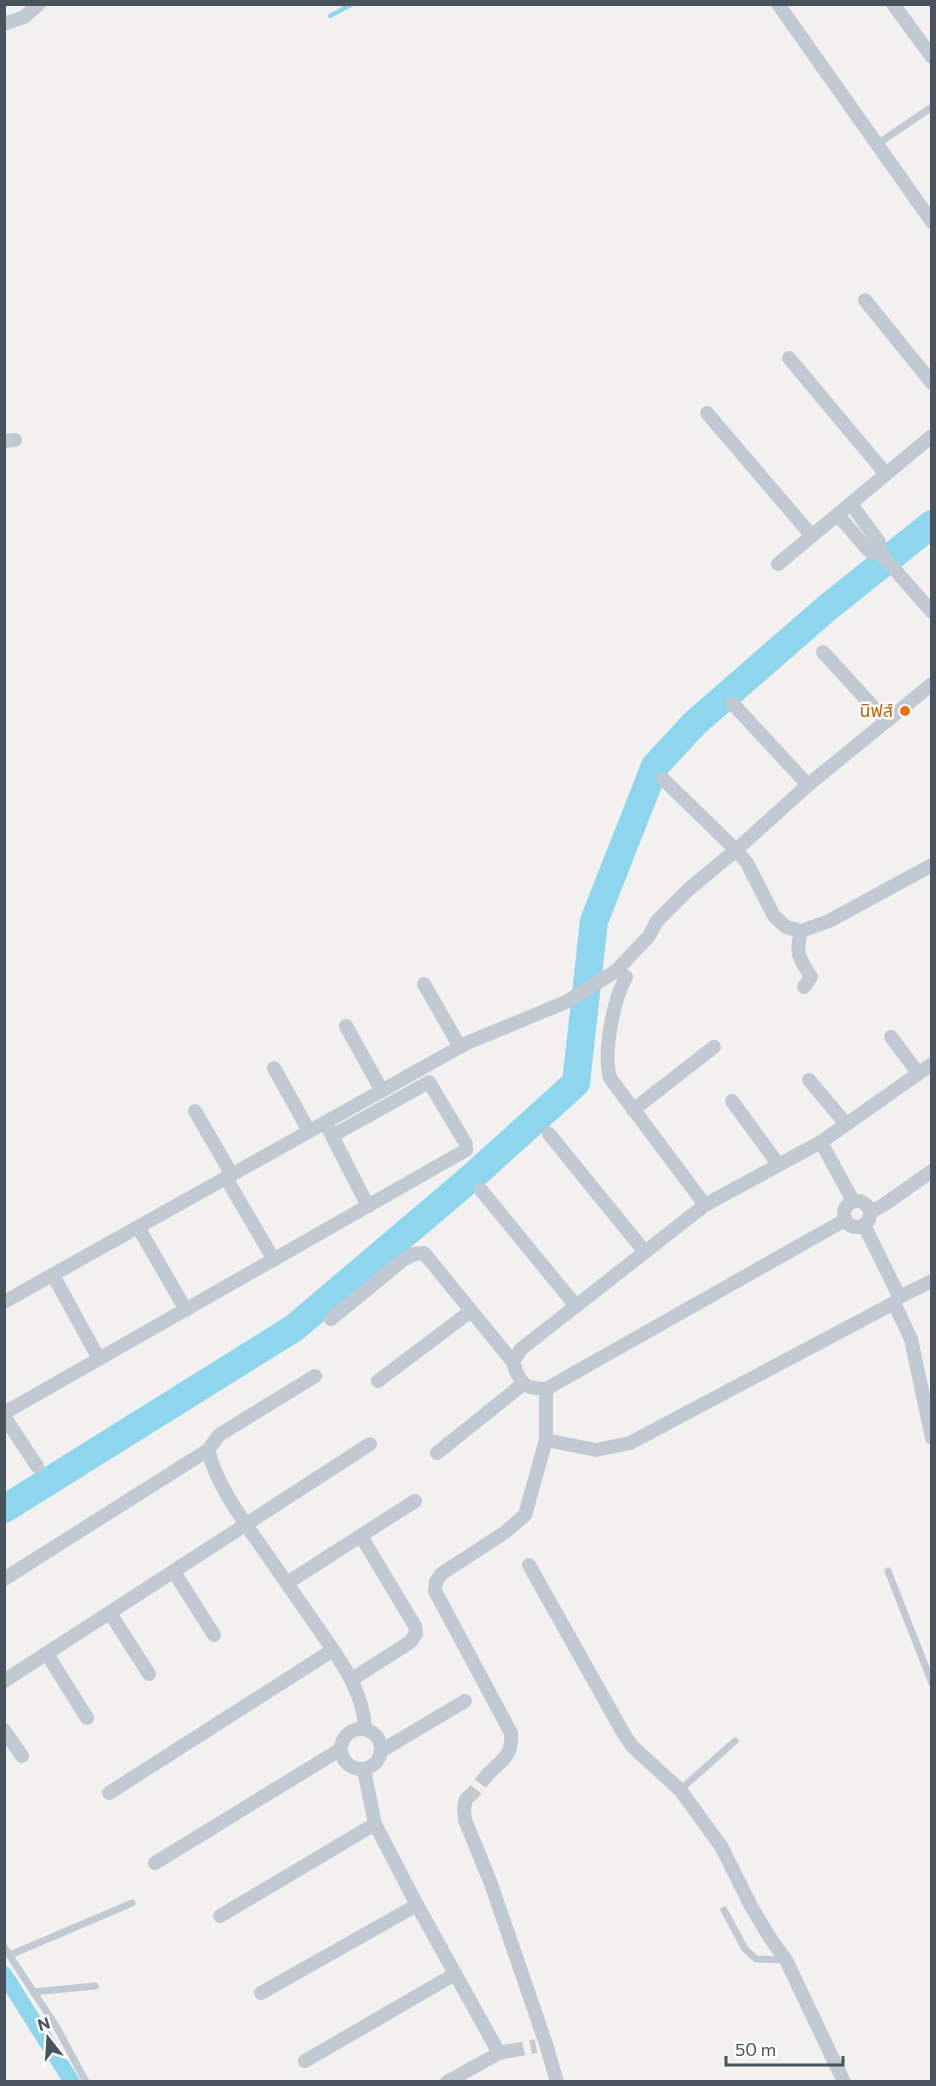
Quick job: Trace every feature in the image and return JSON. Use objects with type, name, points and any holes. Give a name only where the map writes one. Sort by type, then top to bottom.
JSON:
[{"type":"street","points":[[778,4],[932,222]]},
{"type":"street","points":[[892,4],[930,51]]},
{"type":"street","points":[[4,24],[24,17],[39,5]]},
{"type":"street","points":[[865,300],[932,383]]},
{"type":"street","points":[[789,358],[886,474]]},
{"type":"street","points":[[707,413],[812,536]]},
{"type":"street","points":[[778,564],[932,436]]},
{"type":"street","points":[[850,504],[879,542],[881,555]]},
{"type":"street","points":[[838,515],[869,551],[881,555],[932,612]]},
{"type":"street","points":[[823,652],[886,721]]},
{"type":"street","points":[[4,1302],[460,1047],[566,1002],[621,974],[649,936],[657,921],[689,889],[808,785],[932,684]]},
{"type":"street","points":[[733,704],[808,785]]},
{"type":"street","points":[[663,779],[747,863],[774,916],[786,927],[801,931],[829,921],[932,865]]},
{"type":"street","points":[[801,931],[797,947],[798,955],[800,963],[811,977],[804,987]]},
{"type":"street","points":[[621,974],[607,1066],[610,1078],[705,1205]]},
{"type":"street","points":[[424,984],[460,1047]]},
{"type":"street","points":[[346,1026],[382,1091]]},
{"type":"street","points":[[891,1037],[918,1073]]},
{"type":"street","points":[[633,1110],[714,1047]]},
{"type":"street","points":[[513,1362],[521,1349],[705,1205],[821,1142],[932,1064]]},
{"type":"street","points":[[274,1068],[309,1131]]},
{"type":"street","points":[[809,1080],[846,1124]]},
{"type":"street","points":[[37,1466],[4,1414],[466,1150],[466,1144],[429,1082],[332,1136]]},
{"type":"street","points":[[732,1101],[778,1164]]},
{"type":"street","points":[[195,1111],[274,1260]]},
{"type":"street","points":[[325,1123],[368,1206]]},
{"type":"street","points":[[549,1134],[645,1252]]},
{"type":"street","points":[[821,1142],[853,1201]]},
{"type":"street","points":[[932,1171],[867,1219],[857,1227],[850,1226],[843,1212],[853,1201],[861,1201],[867,1205],[867,1219],[911,1339],[932,1438]]},
{"type":"street","points":[[481,1190],[576,1306]]},
{"type":"street","points":[[331,1319],[403,1260],[414,1254],[424,1253],[513,1362],[518,1379],[534,1389],[546,1389],[845,1220]]},
{"type":"street","points":[[138,1227],[186,1310]]},
{"type":"street","points":[[53,1275],[99,1359]]},
{"type":"street","points":[[546,1440],[596,1450],[630,1443],[932,1281]]},
{"type":"street","points":[[378,1381],[471,1311]]},
{"type":"street","points":[[4,1579],[208,1450],[219,1435],[315,1376]]},
{"type":"street","points":[[437,1453],[523,1384]]},
{"type":"street","points":[[487,1774],[509,1754],[512,1743],[511,1733],[435,1591],[436,1582],[441,1574],[458,1561],[504,1533],[525,1515],[546,1440],[546,1389]]},
{"type":"street","points":[[4,1681],[370,1444]]},
{"type":"street","points":[[208,1450],[213,1469],[247,1525],[351,1680],[360,1697],[365,1729]]},
{"type":"street","points":[[287,1583],[415,1501]]},
{"type":"street","points":[[351,1680],[410,1642],[416,1634],[415,1626],[361,1536]]},
{"type":"street","points":[[529,1565],[625,1736],[633,1747],[680,1790],[721,1846],[751,1906],[786,1960],[844,2082]]},
{"type":"street","points":[[174,1572],[214,1635]]},
{"type":"street","points":[[110,1613],[149,1674]]},
{"type":"street","points":[[109,1793],[333,1650]]},
{"type":"street","points":[[47,1654],[87,1718]]},
{"type":"street","points":[[381,1751],[465,1701]]},
{"type":"street","points":[[365,1729],[375,1734],[381,1744],[381,1756],[374,1765],[364,1770],[352,1768],[344,1760],[341,1749],[345,1738],[353,1731],[365,1729]]},
{"type":"street","points":[[4,1730],[22,1756]]},
{"type":"street","points":[[155,1863],[341,1749]]},
{"type":"street","points":[[364,1770],[375,1824],[455,1974],[505,2052],[447,2082]]},
{"type":"street","points":[[466,1799],[465,1820],[490,1881],[541,2045],[557,2082]]},
{"type":"street","points":[[220,1916],[375,1824]]},
{"type":"street","points":[[261,1993],[417,1905]]},
{"type":"street","points":[[305,2061],[455,1974]]},
{"type":"lane","points":[[876,145],[932,107]]},
{"type":"lane","points":[[888,1571],[932,1683]]},
{"type":"lane","points":[[680,1790],[735,1741]]},
{"type":"lane","points":[[10,1955],[132,1903]]},
{"type":"lane","points":[[724,1911],[745,1949],[756,1959],[786,1960]]},
{"type":"lane","points":[[4,1947],[56,2026],[86,2082]]},
{"type":"lane","points":[[33,1992],[94,1986]]},
{"type":"waterway","points":[[330,16],[352,4]]},
{"type":"waterway","points":[[4,1509],[294,1328],[472,1177],[576,1083],[594,921],[655,766],[695,723],[827,608],[932,524]]},
{"type":"waterway","points":[[4,1974],[72,2082]]},
{"type":"tunnel","points":[[466,1799],[487,1775]]},
{"type":"tunnel","points":[[510,2051],[536,2046]]},
{"type":"place","name":"นิฟส์","points":[[905,711]]}]
